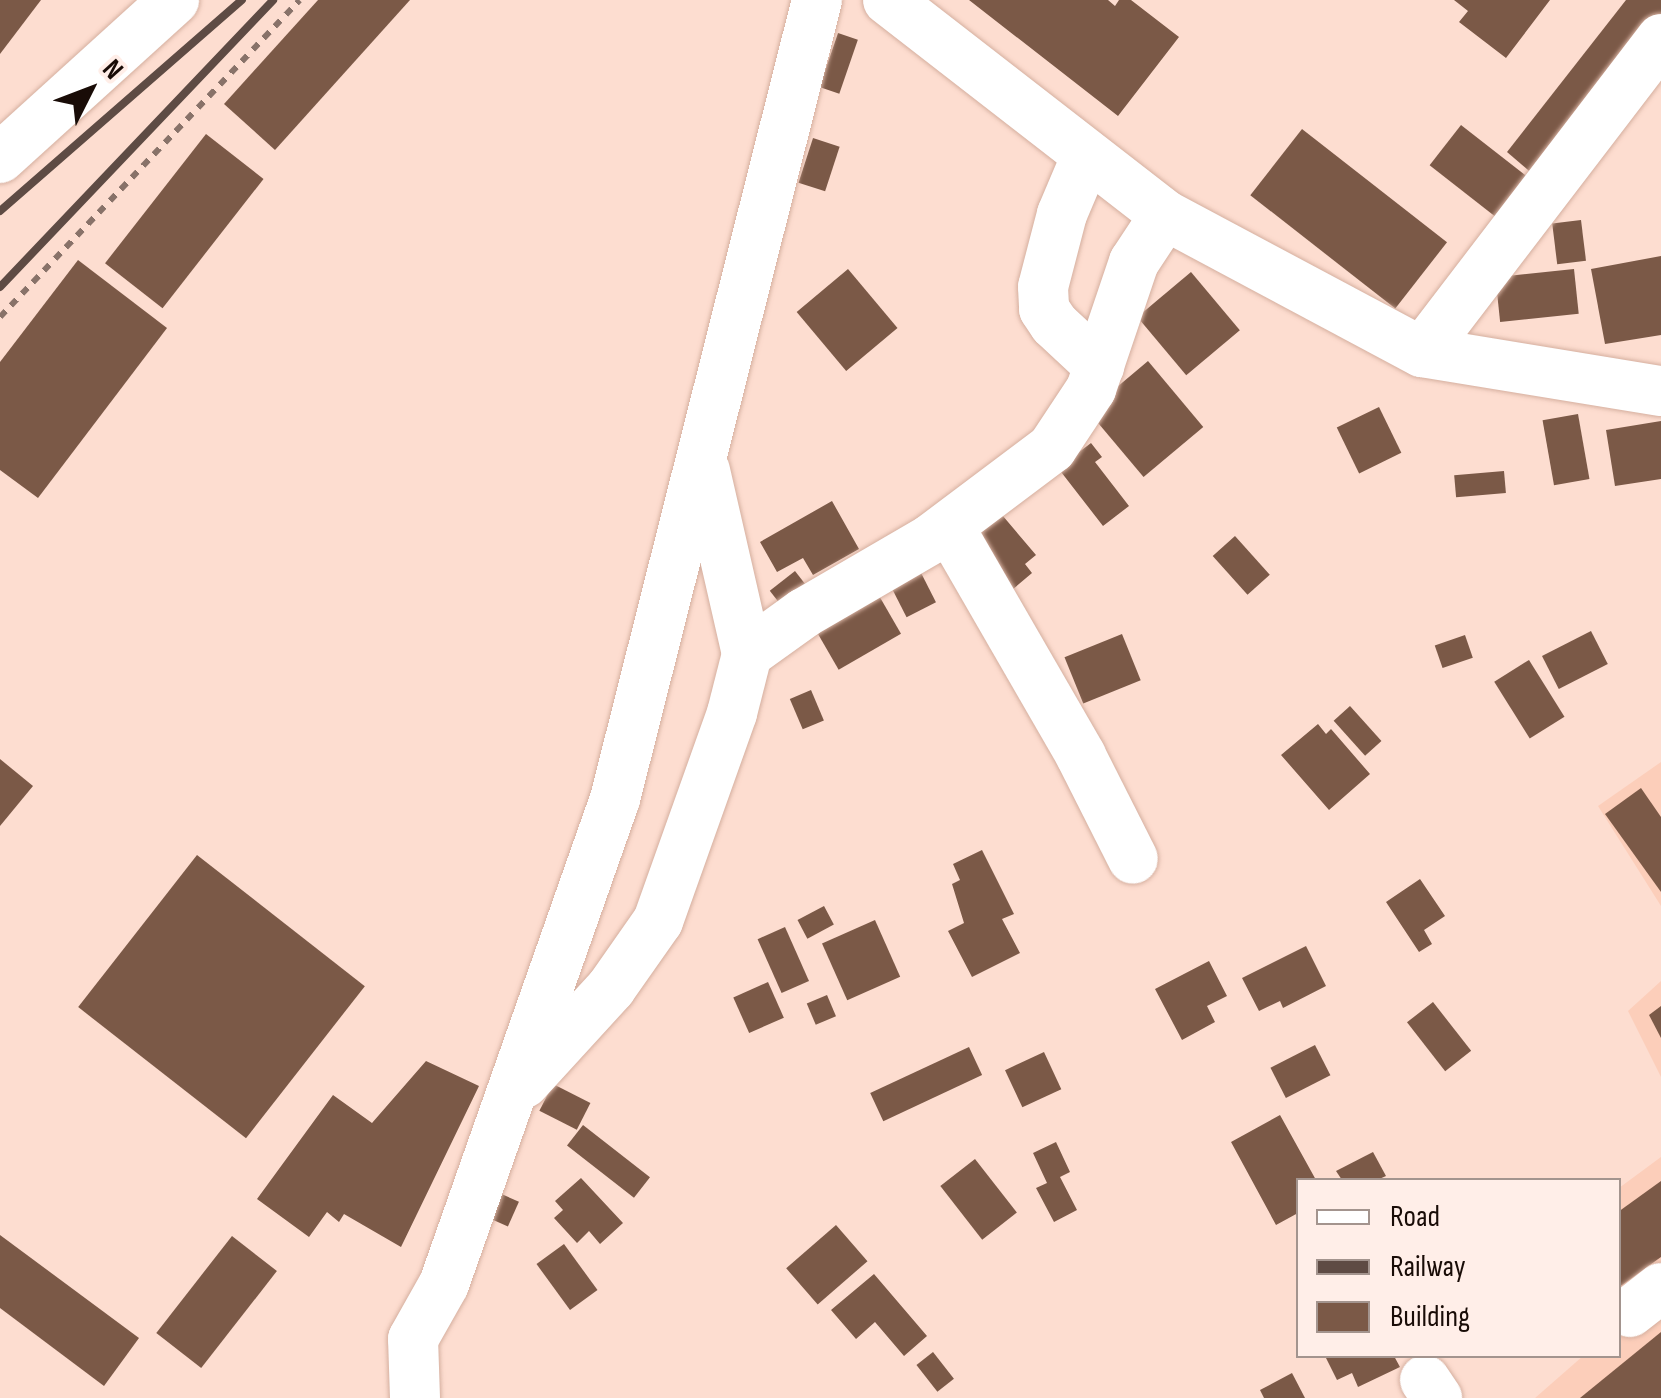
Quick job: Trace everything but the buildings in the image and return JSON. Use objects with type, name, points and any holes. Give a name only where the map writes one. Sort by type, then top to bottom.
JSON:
[{"type":"street","points":[[0,158],[174,0]]},
{"type":"street","points":[[415,1398],[413,1339],[444,1284],[615,799],[817,0]]},
{"type":"street","points":[[888,0],[1165,215],[1422,352],[1661,391]]},
{"type":"street","points":[[1422,352],[1661,40]]},
{"type":"street","points":[[1087,155],[1062,214],[1043,287],[1044,309],[1054,324],[1099,366]]},
{"type":"street","points":[[747,654],[804,613],[949,527],[1052,448],[1091,389],[1134,262],[1165,215]]},
{"type":"street","points":[[509,1098],[610,988],[658,921],[732,714],[747,654],[703,462]]},
{"type":"street","points":[[949,527],[1081,756],[1133,859]]},
{"type":"path","points":[[0,317],[300,0]]},
{"type":"shaded area","points":[[1661,762],[1661,906],[1598,806]]},
{"type":"shaded area","points":[[1661,981],[1661,1077],[1628,1011]]},
{"type":"shaded area","points":[[1661,1157],[1661,1398],[1535,1398],[1581,1358],[1621,1358],[1621,1187]]},
{"type":"railway","points":[[0,211],[242,0]]},
{"type":"railway","points":[[0,287],[273,0]]}]
